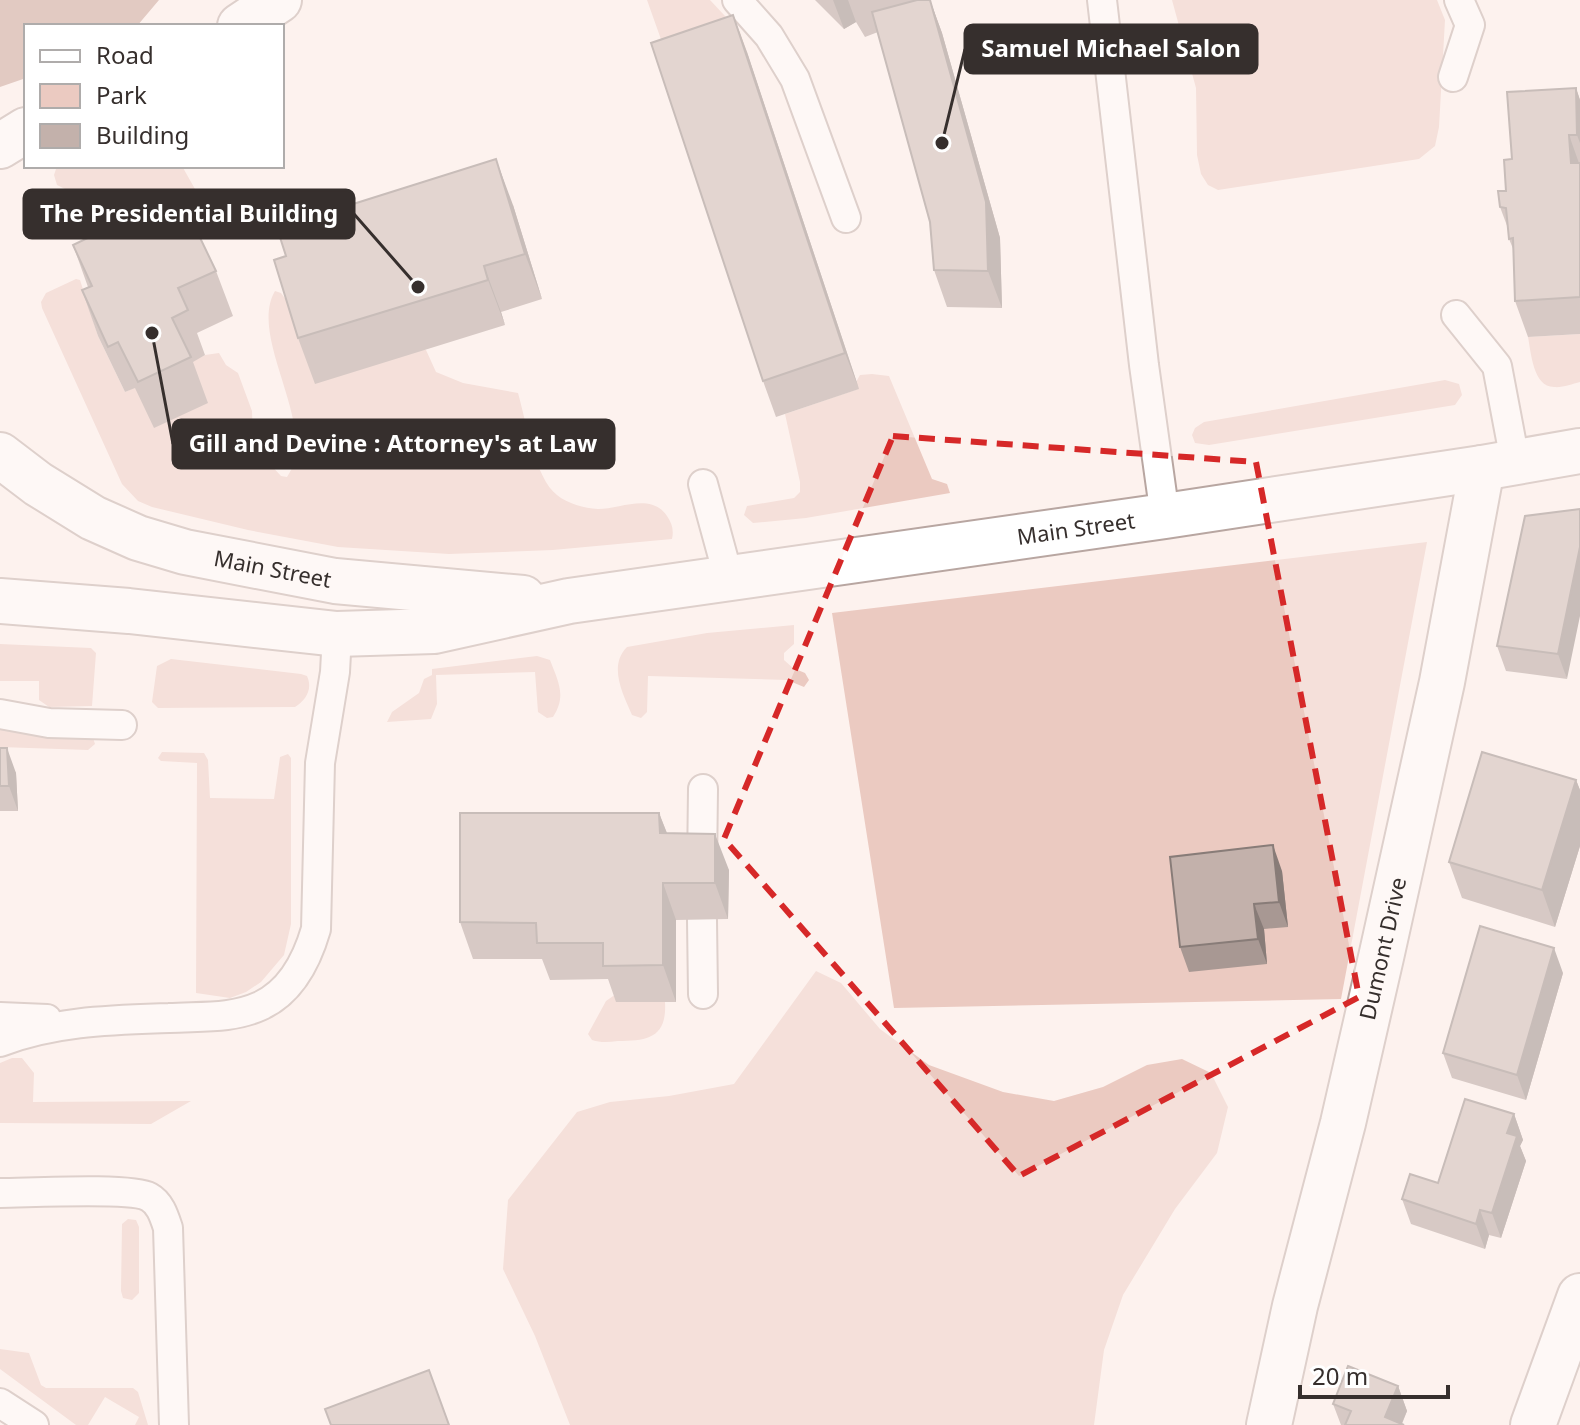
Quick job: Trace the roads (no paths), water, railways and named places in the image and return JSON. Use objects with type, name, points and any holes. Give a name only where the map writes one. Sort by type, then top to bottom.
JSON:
[{"type":"main road","points":[[243,24],[279,0]]},
{"type":"main road","points":[[0,123],[24,117]]},
{"type":"main road","points":[[0,146],[24,131]]},
{"type":"main road","name":"Main Street","points":[[0,601],[129,611],[337,634],[434,631],[569,601],[1165,516],[1580,451]]},
{"type":"main road","name":"Main Street","points":[[0,455],[38,484],[93,518],[138,538],[185,552],[335,581],[569,601]]},
{"type":"main road","name":"Dumont Drive","points":[[1269,1425],[1295,1306],[1343,1123],[1442,682],[1498,465]]},
{"type":"main road","points":[[1533,1425],[1580,1296]]},
{"type":"lane","points":[[737,0],[769,36],[795,79],[846,218]]},
{"type":"lane","points":[[1102,0],[1144,365],[1165,516]]},
{"type":"lane","points":[[1453,77],[1470,25],[1459,0]]},
{"type":"lane","points":[[1456,315],[1497,366],[1498,465]]},
{"type":"lane","points":[[703,484],[729,579]]},
{"type":"lane","points":[[0,1017],[100,1020],[234,1015],[263,1005],[284,989],[300,971],[316,929],[320,763],[335,672],[337,634]]},
{"type":"lane","points":[[0,714],[49,723],[122,725]]},
{"type":"lane","points":[[702,870],[703,789]]},
{"type":"lane","points":[[702,920],[703,994]]},
{"type":"lane","points":[[0,1042],[37,1029],[100,1020]]},
{"type":"lane","points":[[0,1193],[125,1192],[148,1197],[163,1211],[168,1228],[174,1425]]},
{"type":"lane","points":[[0,1403],[34,1425]]},
{"type":"place","name":"Samuel Michael Salon","points":[[942,143]]},
{"type":"place","name":"The Presidential Building","points":[[418,287]]},
{"type":"place","name":"Gill and Devine : Attorney's at Law","points":[[152,333]]}]
